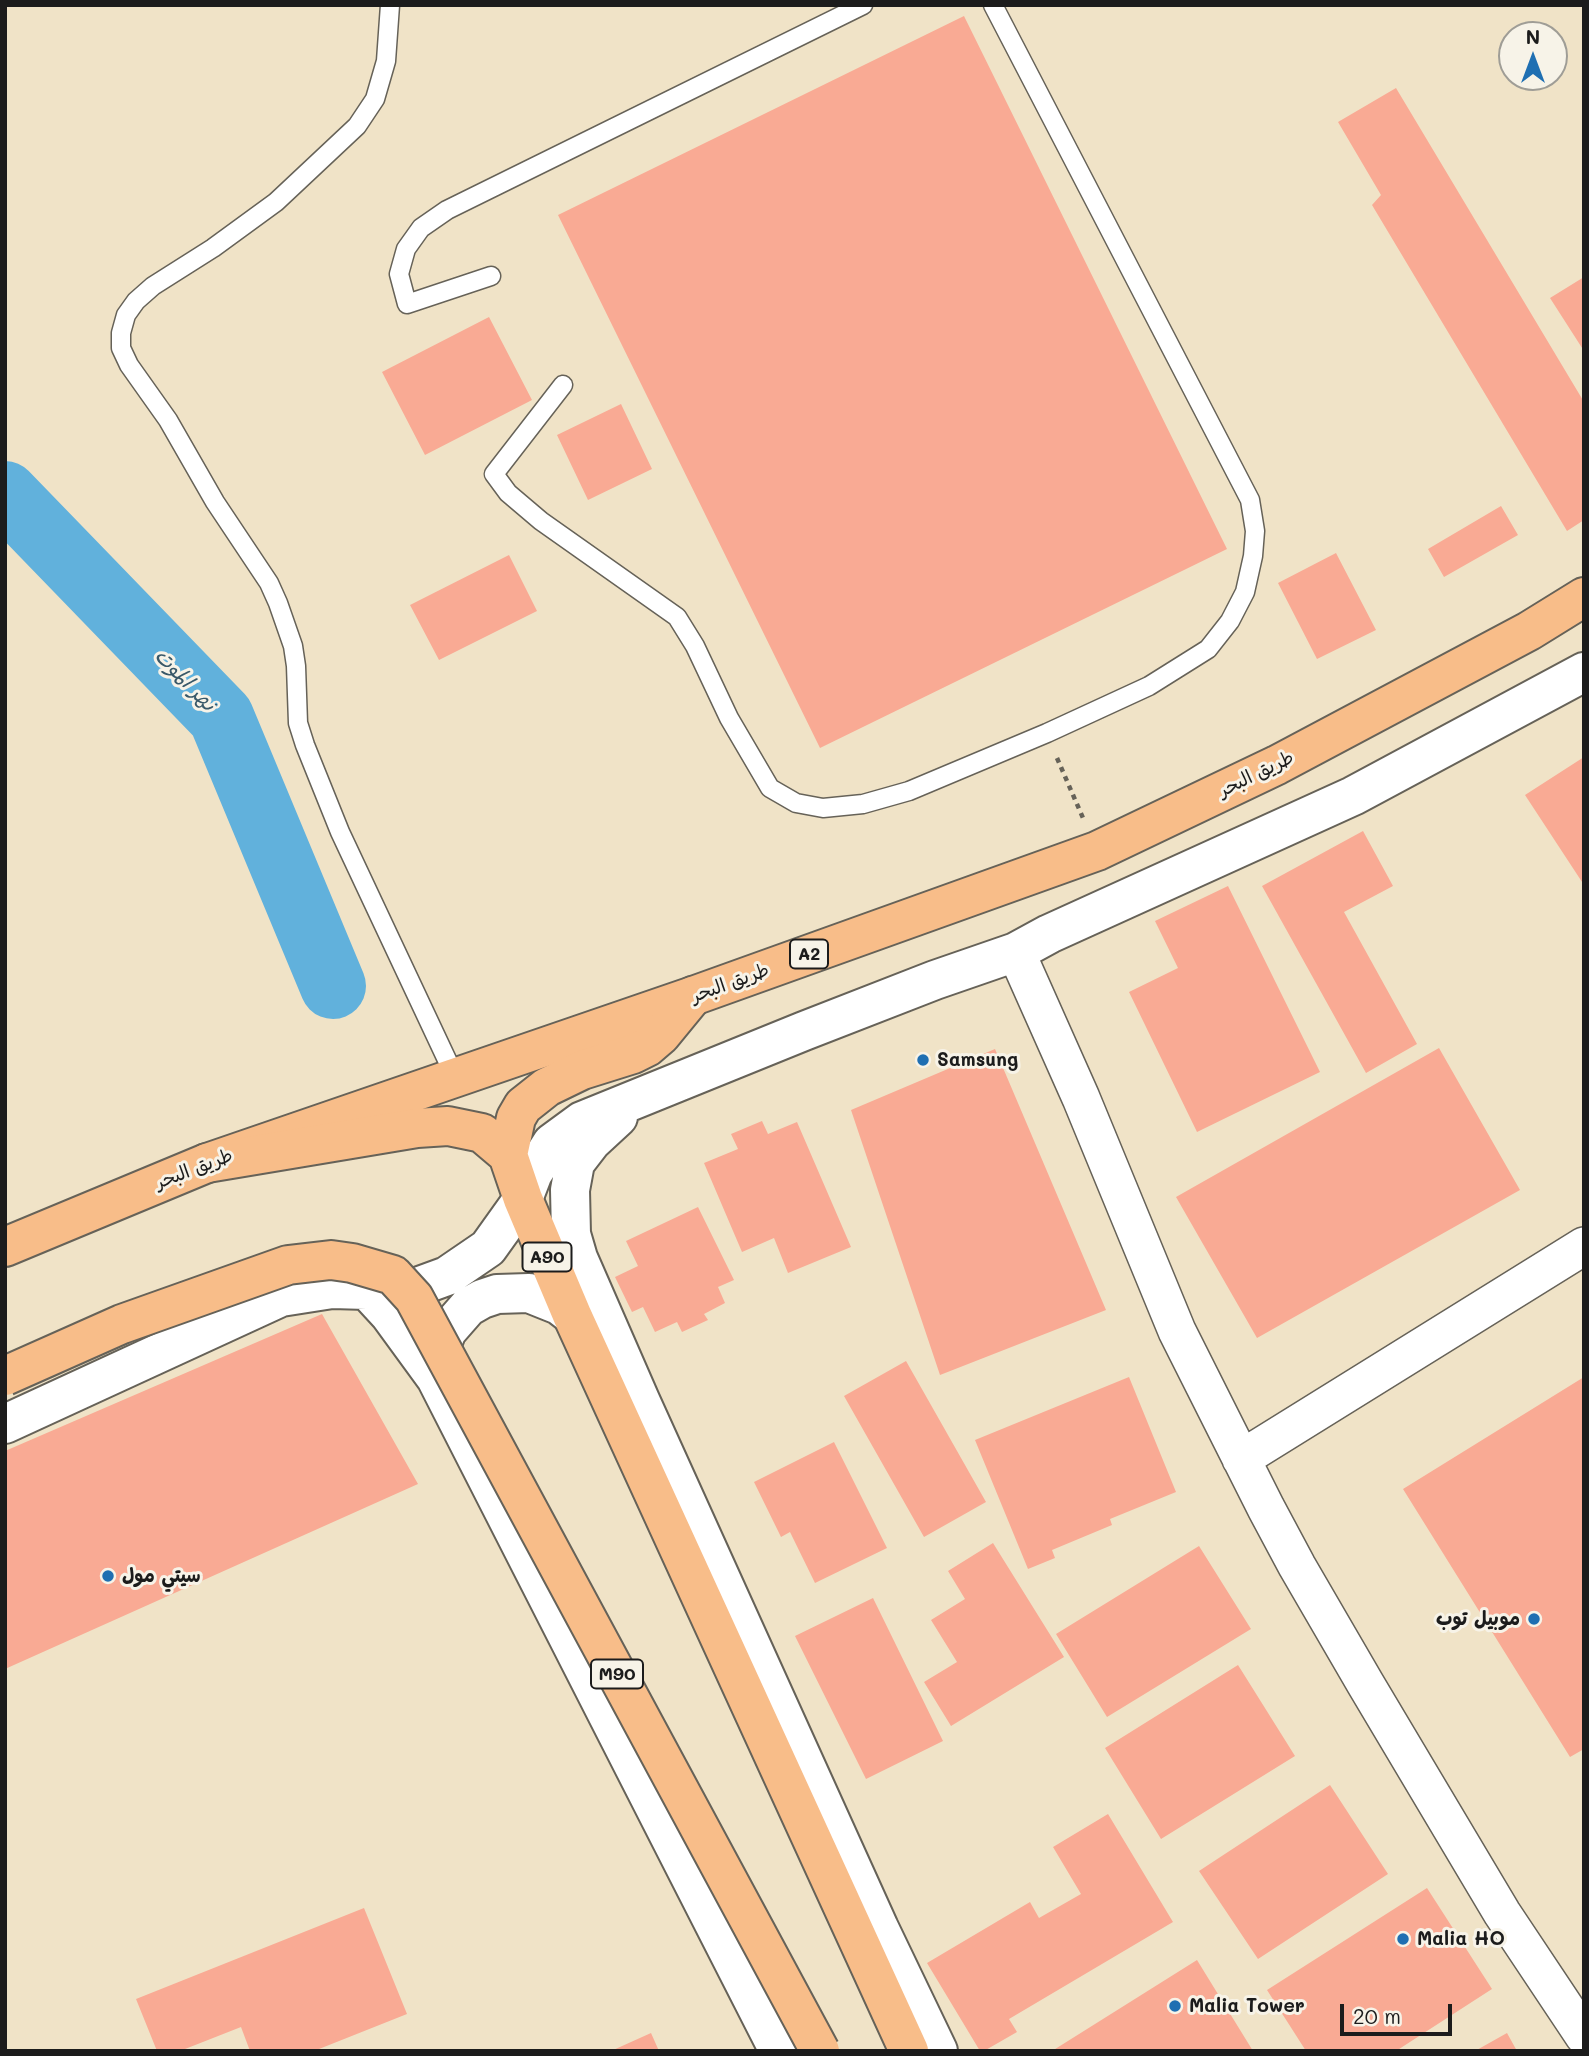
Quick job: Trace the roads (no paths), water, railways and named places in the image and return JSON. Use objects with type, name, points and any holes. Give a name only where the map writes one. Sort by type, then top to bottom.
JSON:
[{"type":"highway","name":"طريق البحر","points":[[5,1247],[208,1163],[693,996],[1097,851],[1277,765],[1529,631],[1584,597]]},
{"type":"highway","points":[[208,1163],[448,1125],[482,1133],[508,1155],[516,1118],[523,1106],[547,1087],[582,1070],[647,1047],[661,1035],[693,996]]},
{"type":"highway","name":"A90","points":[[508,1155],[523,1199],[572,1315]]},
{"type":"highway","name":"M90","points":[[5,1376],[122,1324],[288,1265],[331,1260],[373,1268],[393,1275],[414,1298],[820,2051]]},
{"type":"highway","points":[[572,1315],[909,2051]]},
{"type":"street","points":[[5,1424],[281,1297],[332,1289],[405,1291],[447,1276],[488,1248],[523,1199],[533,1173],[552,1143],[582,1121],[935,980],[1016,952],[1049,934],[1353,796],[1584,672]]},
{"type":"street","points":[[1016,952],[1081,1098],[1177,1331],[1297,1566],[1502,1913],[1584,2036]]},
{"type":"street","points":[[640,1096],[592,1141],[575,1163],[569,1190],[571,1234],[578,1258],[879,1928],[938,2051]]},
{"type":"street","points":[[1241,1459],[1584,1246]]},
{"type":"street","points":[[367,1290],[390,1315],[436,1378],[779,2051]]},
{"type":"street","points":[[436,1378],[439,1354],[447,1331],[468,1307],[482,1299],[497,1294],[529,1293],[559,1305],[572,1315]]},
{"type":"lane","points":[[390,5],[386,61],[375,99],[357,126],[276,202],[213,248],[153,286],[136,301],[126,315],[121,333],[121,348],[215,502],[269,583],[293,646],[298,723],[306,745],[340,832],[456,1079]]},
{"type":"lane","points":[[491,276],[407,304],[399,274],[405,248],[421,228],[447,210],[863,5]]},
{"type":"lane","points":[[563,385],[494,474],[508,494],[541,521],[677,617],[695,646],[729,718],[770,788],[796,803],[823,808],[863,804],[909,791],[1149,686],[1208,649],[1230,621],[1245,592],[1255,531],[1250,500],[993,5]]},
{"type":"waterway","name":"نهر الموت","points":[[5,494],[221,717],[333,986]]},
{"type":"place","name":"Samsung","points":[[923,1060]]},
{"type":"place","name":"سيتي مول","points":[[108,1576]]},
{"type":"place","name":"موبيل توب","points":[[1534,1619]]},
{"type":"place","name":"Malia HO","points":[[1403,1939]]},
{"type":"place","name":"Malia Tower","points":[[1175,2006]]}]
